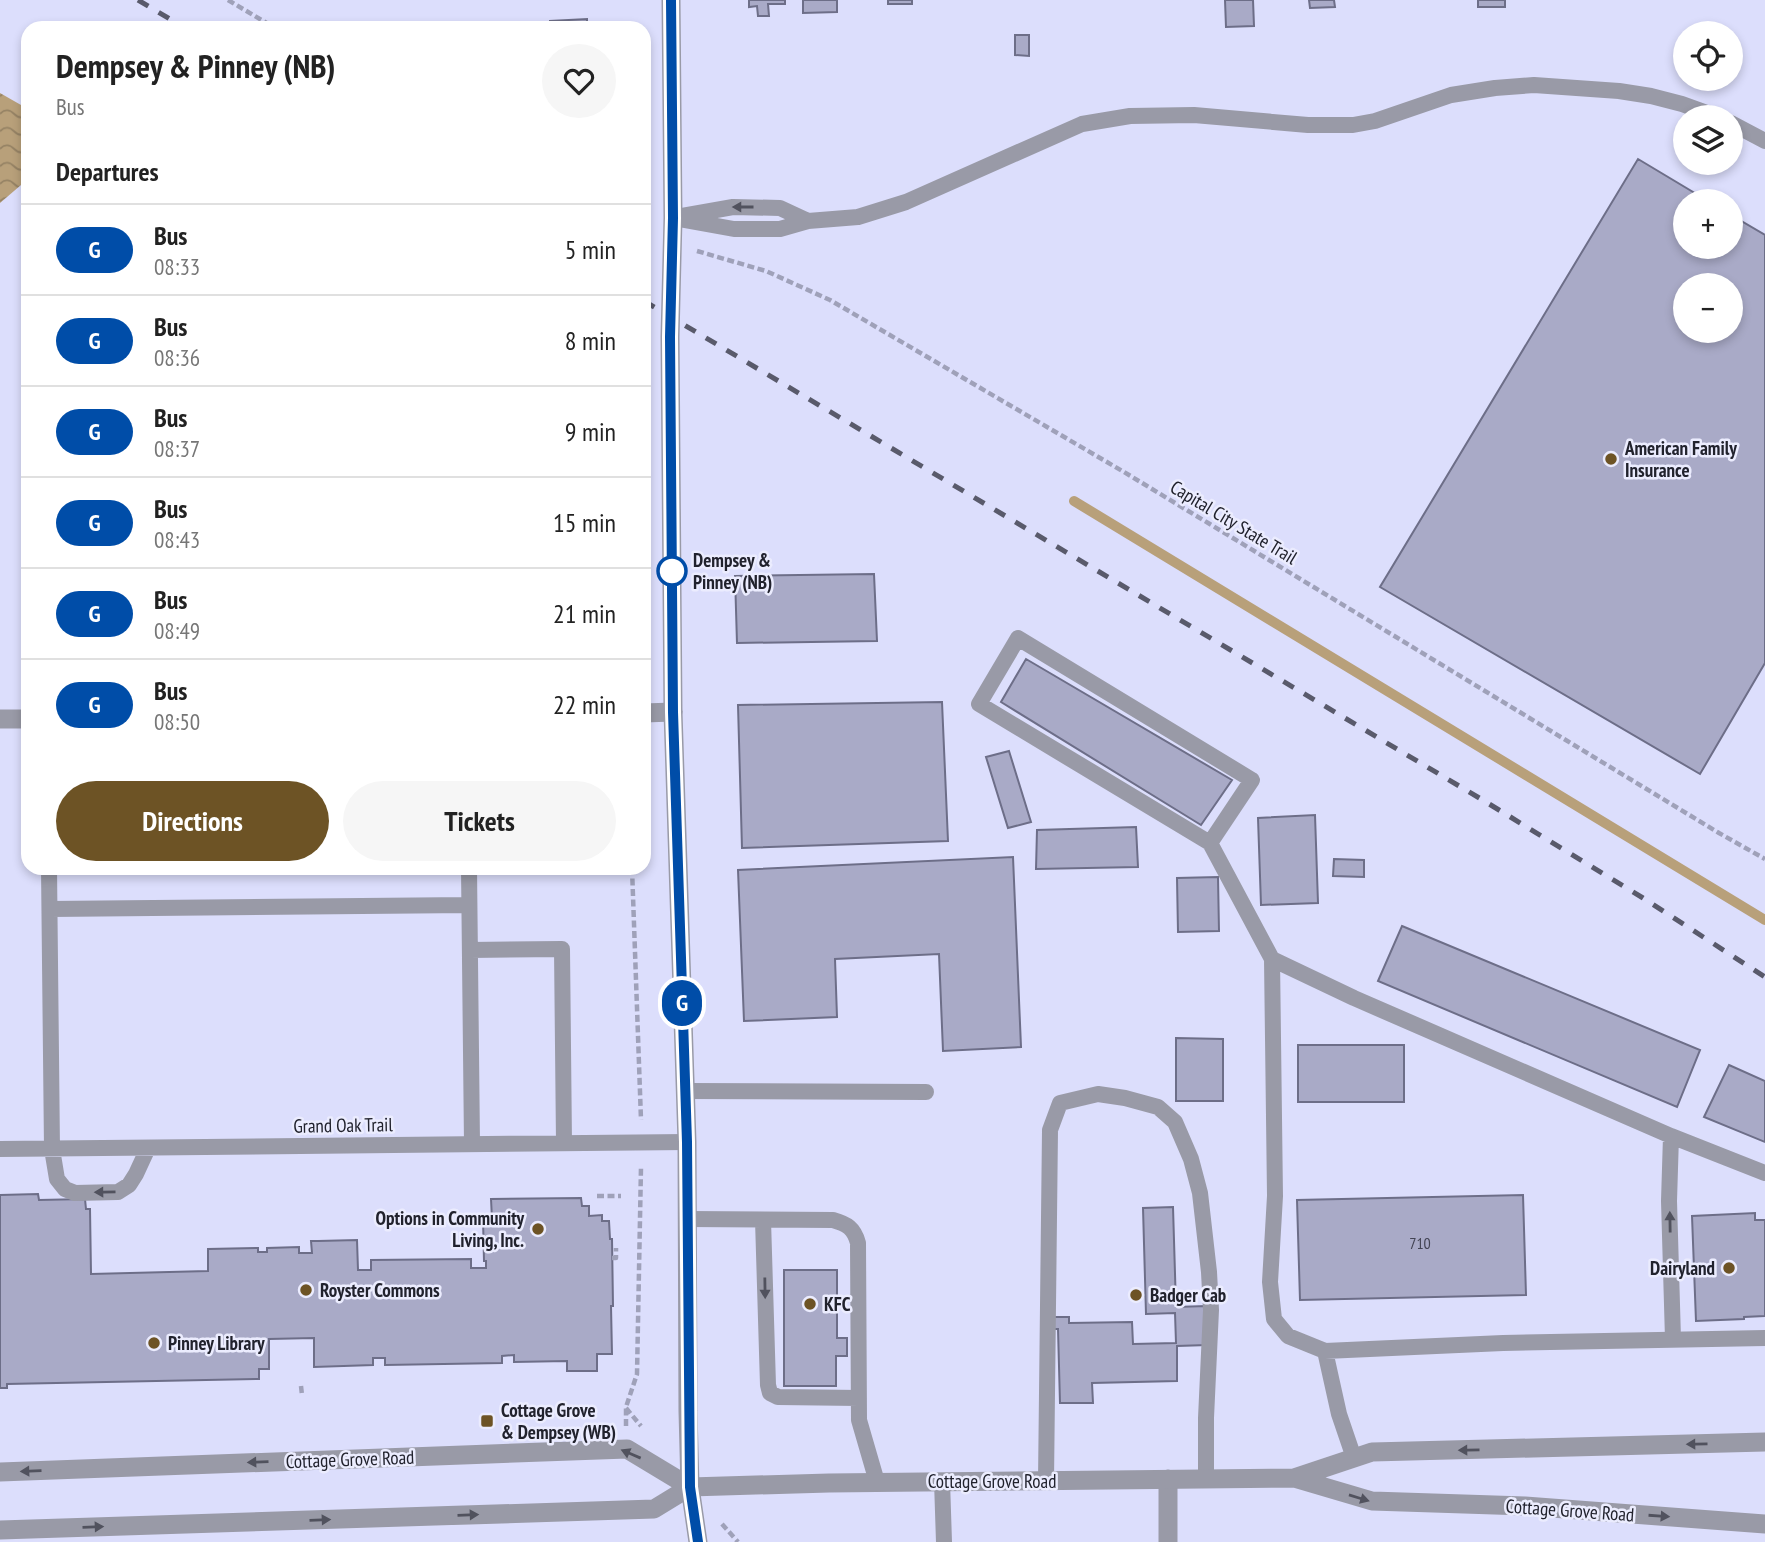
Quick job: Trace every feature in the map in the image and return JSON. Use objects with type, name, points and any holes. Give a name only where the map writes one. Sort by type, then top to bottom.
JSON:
[{"type":"street","points":[[671,0],[673,712],[687,1142],[690,1487],[698,1542]]},
{"type":"street","points":[[651,713],[673,712]]},
{"type":"street","points":[[0,719],[21,719]]},
{"type":"street","name":"Cottage Grove Road","points":[[1294,1478],[1372,1452],[1765,1442]]},
{"type":"street","name":"Cottage Grove Road","points":[[0,1472],[626,1449],[690,1487]]},
{"type":"street","name":"Cottage Grove Road","points":[[0,1530],[654,1509],[690,1487],[942,1481],[1294,1478],[1372,1502],[1525,1506],[1765,1524]]},
{"type":"street","points":[[1168,1479],[1168,1542]]},
{"type":"lane","points":[[673,218],[734,229],[780,229],[808,221],[858,217],[906,202],[1072,128],[1130,116],[1194,115],[1308,125],[1353,125],[1375,121],[1461,93],[1534,85],[1619,91],[1685,105]]},
{"type":"lane","points":[[1743,129],[1765,141]]},
{"type":"lane","points":[[673,218],[733,206],[750,206],[780,208],[808,221]]},
{"type":"lane","points":[[1210,843],[1252,780],[1018,638],[979,704],[1210,843],[1272,959],[1275,1196],[1270,1282],[1274,1319],[1287,1336],[1325,1351],[1503,1343],[1765,1338]]},
{"type":"lane","points":[[49,875],[52,1149],[57,1179],[65,1189],[75,1193],[118,1192],[129,1185],[148,1148]]},
{"type":"lane","points":[[469,875],[472,1144]]},
{"type":"lane","points":[[50,909],[469,905]]},
{"type":"lane","points":[[470,950],[562,949],[564,1143]]},
{"type":"lane","points":[[1272,959],[1366,1004],[1671,1136],[1765,1173]]},
{"type":"lane","points":[[685,1091],[926,1092]]},
{"type":"lane","points":[[1046,1481],[1049,1130],[1060,1104],[1098,1094],[1158,1107],[1175,1122],[1191,1159],[1200,1193],[1211,1310],[1206,1479]]},
{"type":"lane","points":[[1671,1136],[1669,1201],[1673,1339]]},
{"type":"lane","name":"Grand Oak Trail","points":[[0,1149],[687,1142]]},
{"type":"lane","points":[[688,1219],[833,1220],[845,1224],[855,1233],[858,1243],[859,1420],[877,1482]]},
{"type":"lane","points":[[763,1220],[770,1393],[778,1397],[859,1398]]},
{"type":"lane","points":[[1325,1351],[1339,1414],[1354,1458]]},
{"type":"lane","points":[[942,1481],[944,1542]]},
{"type":"path","points":[[228,0],[263,21]]},
{"type":"path","name":"Capital City State Trail","points":[[672,243],[766,271],[830,300],[1124,472],[1765,859]]},
{"type":"path","points":[[597,1196],[621,1196]]},
{"type":"path","points":[[612,1258],[616,1258],[616,1248]]},
{"type":"path","points":[[301,1386],[302,1395]]},
{"type":"water","points":[[0,93],[21,105],[21,185],[0,203]]},
{"type":"building","points":[[749,0],[785,0],[785,4],[768,4],[769,16],[758,16],[757,6],[749,7]]},
{"type":"building","points":[[803,0],[837,0],[837,12],[803,13]]},
{"type":"building","points":[[888,0],[912,0],[912,4],[888,4]]},
{"type":"building","points":[[1225,0],[1253,0],[1254,26],[1226,27]]},
{"type":"building","points":[[1309,0],[1334,0],[1335,7],[1310,8]]},
{"type":"building","points":[[1478,0],[1505,0],[1505,7],[1478,7]]},
{"type":"building","points":[[587,19],[587,21],[550,21]]},
{"type":"building","points":[[1015,35],[1029,35],[1029,56],[1015,55]]},
{"type":"building","name":"American Family Insurance","points":[[1638,159],[1688,189],[1673,189],[1673,259],[1743,259],[1743,222],[1765,235],[1765,663],[1700,774],[1380,587]]},
{"type":"building","points":[[874,574],[877,641],[737,643],[735,576]]},
{"type":"building","points":[[1026,659],[1232,780],[1201,825],[1001,702]]},
{"type":"building","points":[[942,702],[948,841],[742,848],[738,705]]},
{"type":"building","points":[[1009,751],[1031,822],[1008,828],[986,757]]},
{"type":"building","points":[[1315,815],[1318,903],[1261,905],[1258,818]]},
{"type":"building","points":[[1136,827],[1138,867],[1036,869],[1037,830]]},
{"type":"building","points":[[1013,857],[1021,1047],[943,1051],[939,954],[835,959],[837,1017],[744,1021],[738,870]]},
{"type":"building","points":[[1334,859],[1364,860],[1364,877],[1333,876]]},
{"type":"building","points":[[1218,877],[1219,931],[1178,932],[1177,878]]},
{"type":"building","points":[[1402,926],[1700,1050],[1677,1107],[1378,981]]},
{"type":"building","points":[[1176,1038],[1223,1039],[1223,1101],[1176,1101]]},
{"type":"building","points":[[1298,1045],[1404,1045],[1404,1102],[1298,1102]]},
{"type":"building","points":[[1729,1065],[1765,1081],[1765,1142],[1704,1117]]},
{"type":"building","name":"Royster Commons","points":[[38,1194],[39,1200],[85,1199],[86,1209],[90,1209],[91,1274],[208,1271],[208,1249],[258,1248],[258,1252],[267,1252],[267,1248],[299,1247],[299,1253],[312,1253],[311,1241],[357,1240],[358,1270],[371,1270],[371,1260],[471,1259],[471,1268],[486,1268],[483,1219],[492,1219],[491,1199],[581,1198],[582,1206],[589,1206],[589,1216],[602,1215],[602,1221],[609,1221],[612,1239],[612,1354],[597,1354],[597,1371],[567,1371],[567,1361],[514,1362],[514,1355],[502,1356],[502,1363],[385,1365],[385,1358],[373,1358],[373,1365],[314,1367],[314,1338],[269,1339],[269,1369],[259,1369],[259,1379],[7,1384],[7,1388],[0,1388],[0,1195]]},
{"type":"building","points":[[1523,1195],[1526,1295],[1300,1300],[1297,1200]]},
{"type":"building","points":[[1173,1207],[1176,1307],[1206,1306],[1207,1345],[1177,1346],[1177,1381],[1092,1383],[1093,1403],[1060,1403],[1058,1329],[1053,1329],[1052,1317],[1069,1317],[1069,1323],[1132,1322],[1133,1344],[1176,1343],[1175,1313],[1146,1314],[1143,1208]]},
{"type":"building","name":"Dairyland","points":[[1755,1213],[1755,1220],[1765,1220],[1765,1316],[1696,1321],[1692,1216]]},
{"type":"building","name":"KFC","points":[[784,1270],[837,1270],[837,1338],[847,1338],[847,1356],[836,1356],[836,1386],[784,1386]]},
{"type":"waterway","points":[[1074,501],[1765,920]]},
{"type":"railway","points":[[138,0],[173,21]]},
{"type":"railway","points":[[651,305],[1481,799],[1643,898],[1765,977]]},
{"type":"bus line","name":"G","points":[[671,0],[673,712],[687,1142],[690,1487],[698,1542]]},
{"type":"place","name":"American Family Insurance","points":[[1611,459]]},
{"type":"place","name":"Dempsey & Pinney (NB)","points":[[672,571]]},
{"type":"place","name":"Options in Community Living, Inc.","points":[[538,1229]]},
{"type":"place","name":"Dairyland","points":[[1729,1268]]},
{"type":"place","name":"Royster Commons","points":[[306,1290]]},
{"type":"place","name":"Badger Cab","points":[[1136,1295]]},
{"type":"place","name":"KFC","points":[[810,1304]]},
{"type":"place","name":"Pinney Library","points":[[154,1343]]},
{"type":"place","name":"Cottage Grove & Dempsey (WB)","points":[[487,1421]]}]
